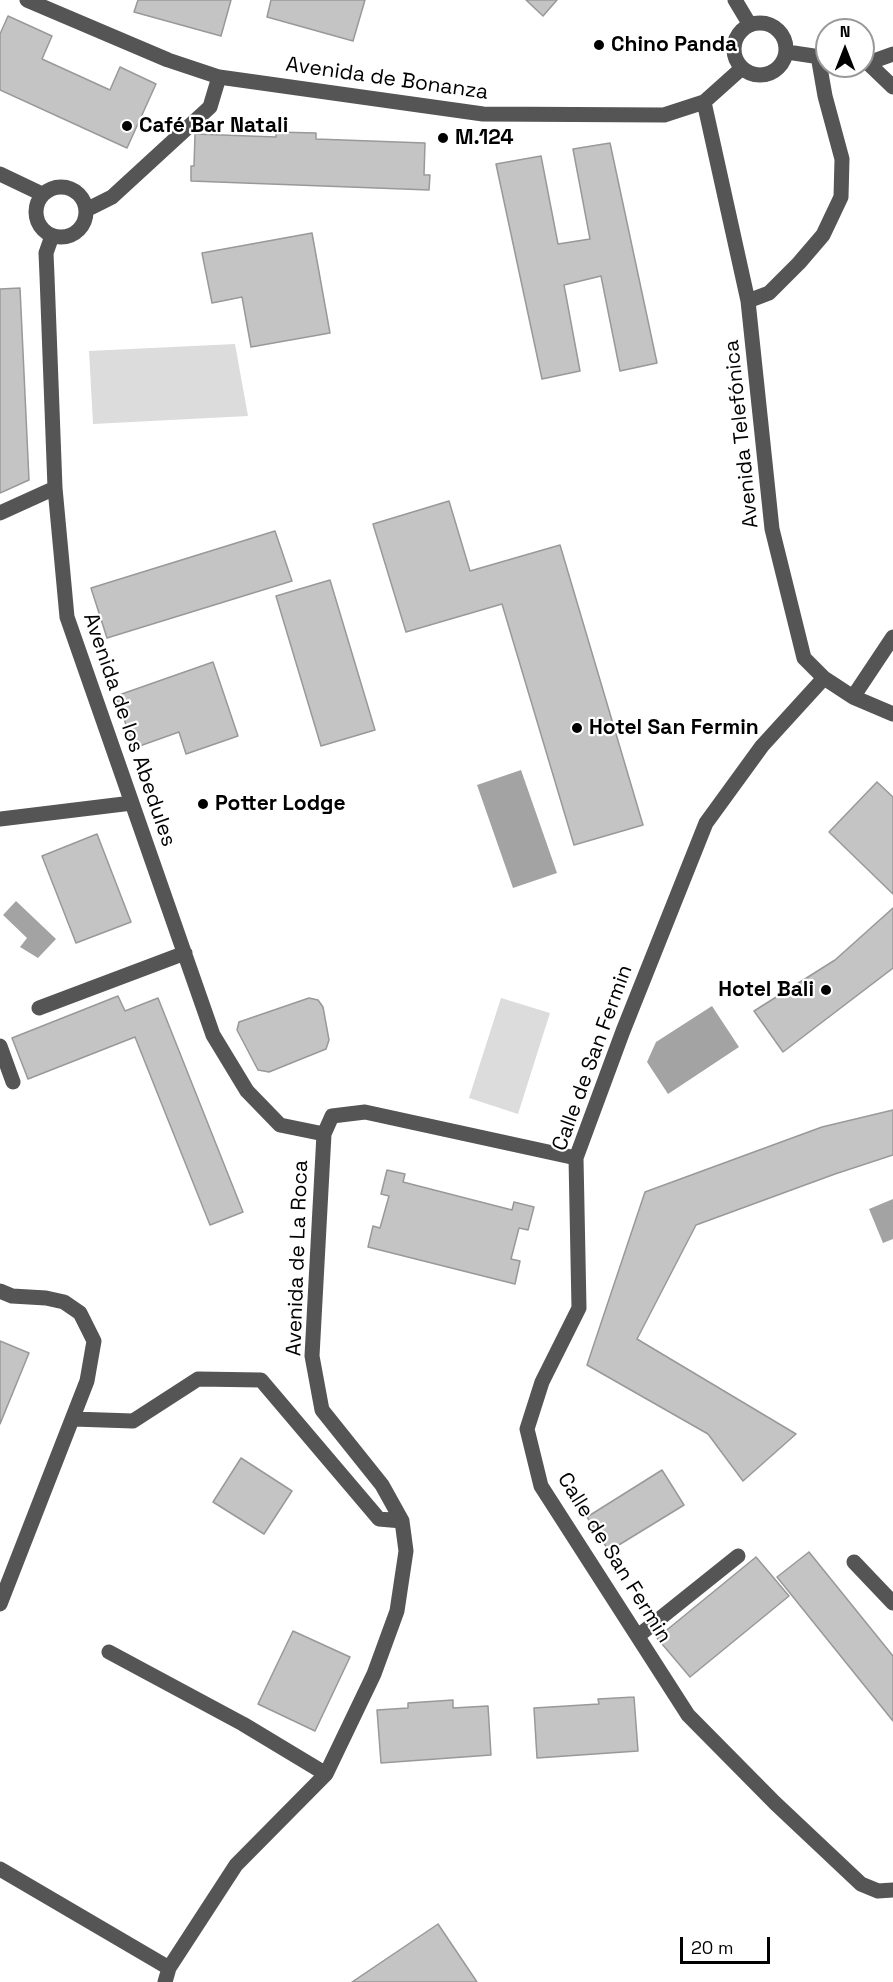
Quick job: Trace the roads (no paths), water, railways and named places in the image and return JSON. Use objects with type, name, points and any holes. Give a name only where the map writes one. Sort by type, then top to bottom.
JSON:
[{"type":"street","name":"Avenida de Bonanza","points":[[27,0],[168,60],[219,77],[483,114],[664,115],[704,102],[742,68]]},
{"type":"street","points":[[735,0],[750,24]]},
{"type":"street","points":[[750,24],[768,24],[783,35],[787,52],[780,67],[765,76],[748,73],[742,68],[734,53],[734,44],[737,36],[750,24]]},
{"type":"street","points":[[787,52],[815,56]]},
{"type":"street","points":[[875,60],[893,54]]},
{"type":"street","points":[[875,72],[893,87]]},
{"type":"street","points":[[86,210],[112,197],[210,107],[219,77]]},
{"type":"street","points":[[748,301],[769,293],[799,263],[823,235],[841,197],[842,159],[825,96],[824,78]]},
{"type":"street","name":"Avenida Telefónica","points":[[704,102],[748,301],[772,529],[804,658],[824,678],[853,696],[893,714]]},
{"type":"street","points":[[0,174],[42,194]]},
{"type":"street","points":[[60,186],[78,193],[86,210],[82,226],[69,236],[52,236],[39,225],[35,209],[42,194],[60,186]]},
{"type":"street","name":"Avenida de los Abedules","points":[[52,236],[46,253],[55,488],[67,617],[213,1035],[248,1091],[280,1125],[324,1134]]},
{"type":"street","points":[[0,513],[55,488]]},
{"type":"street","points":[[853,696],[893,638]]},
{"type":"street","name":"Calle de San Fermin","points":[[824,678],[762,746],[706,823],[623,1031],[576,1158],[579,1308],[542,1382],[527,1429],[541,1486],[688,1715],[775,1803],[861,1884],[878,1890],[893,1890]]},
{"type":"street","points":[[0,819],[132,803]]},
{"type":"street","points":[[39,1008],[185,953]]},
{"type":"street","points":[[0,1046],[13,1082]]},
{"type":"street","points":[[324,1134],[332,1116],[365,1112],[576,1158]]},
{"type":"street","name":"Avenida de La Roca","points":[[167,1975],[236,1865],[326,1774],[374,1674],[397,1611],[406,1551],[402,1521],[382,1485],[322,1410],[312,1356],[324,1134]]},
{"type":"street","points":[[0,1291],[12,1296],[64,1302],[80,1313],[94,1341],[87,1381],[0,1604]]},
{"type":"street","points":[[73,1419],[133,1421],[198,1379],[261,1380],[379,1518],[402,1521]]},
{"type":"street","points":[[638,1636],[738,1556]]},
{"type":"street","points":[[854,1562],[893,1603]]},
{"type":"street","points":[[109,1652],[243,1724],[326,1774]]},
{"type":"street","points":[[0,1869],[167,1975]]},
{"type":"place","name":"Chino Panda","points":[[599,45]]},
{"type":"place","name":"Café Bar Natali","points":[[127,126]]},
{"type":"place","name":"M.124","points":[[443,138]]},
{"type":"place","name":"Hotel San Fermin","points":[[577,728]]},
{"type":"place","name":"Potter Lodge","points":[[203,804]]},
{"type":"place","name":"Hotel Bali","points":[[826,990]]}]
